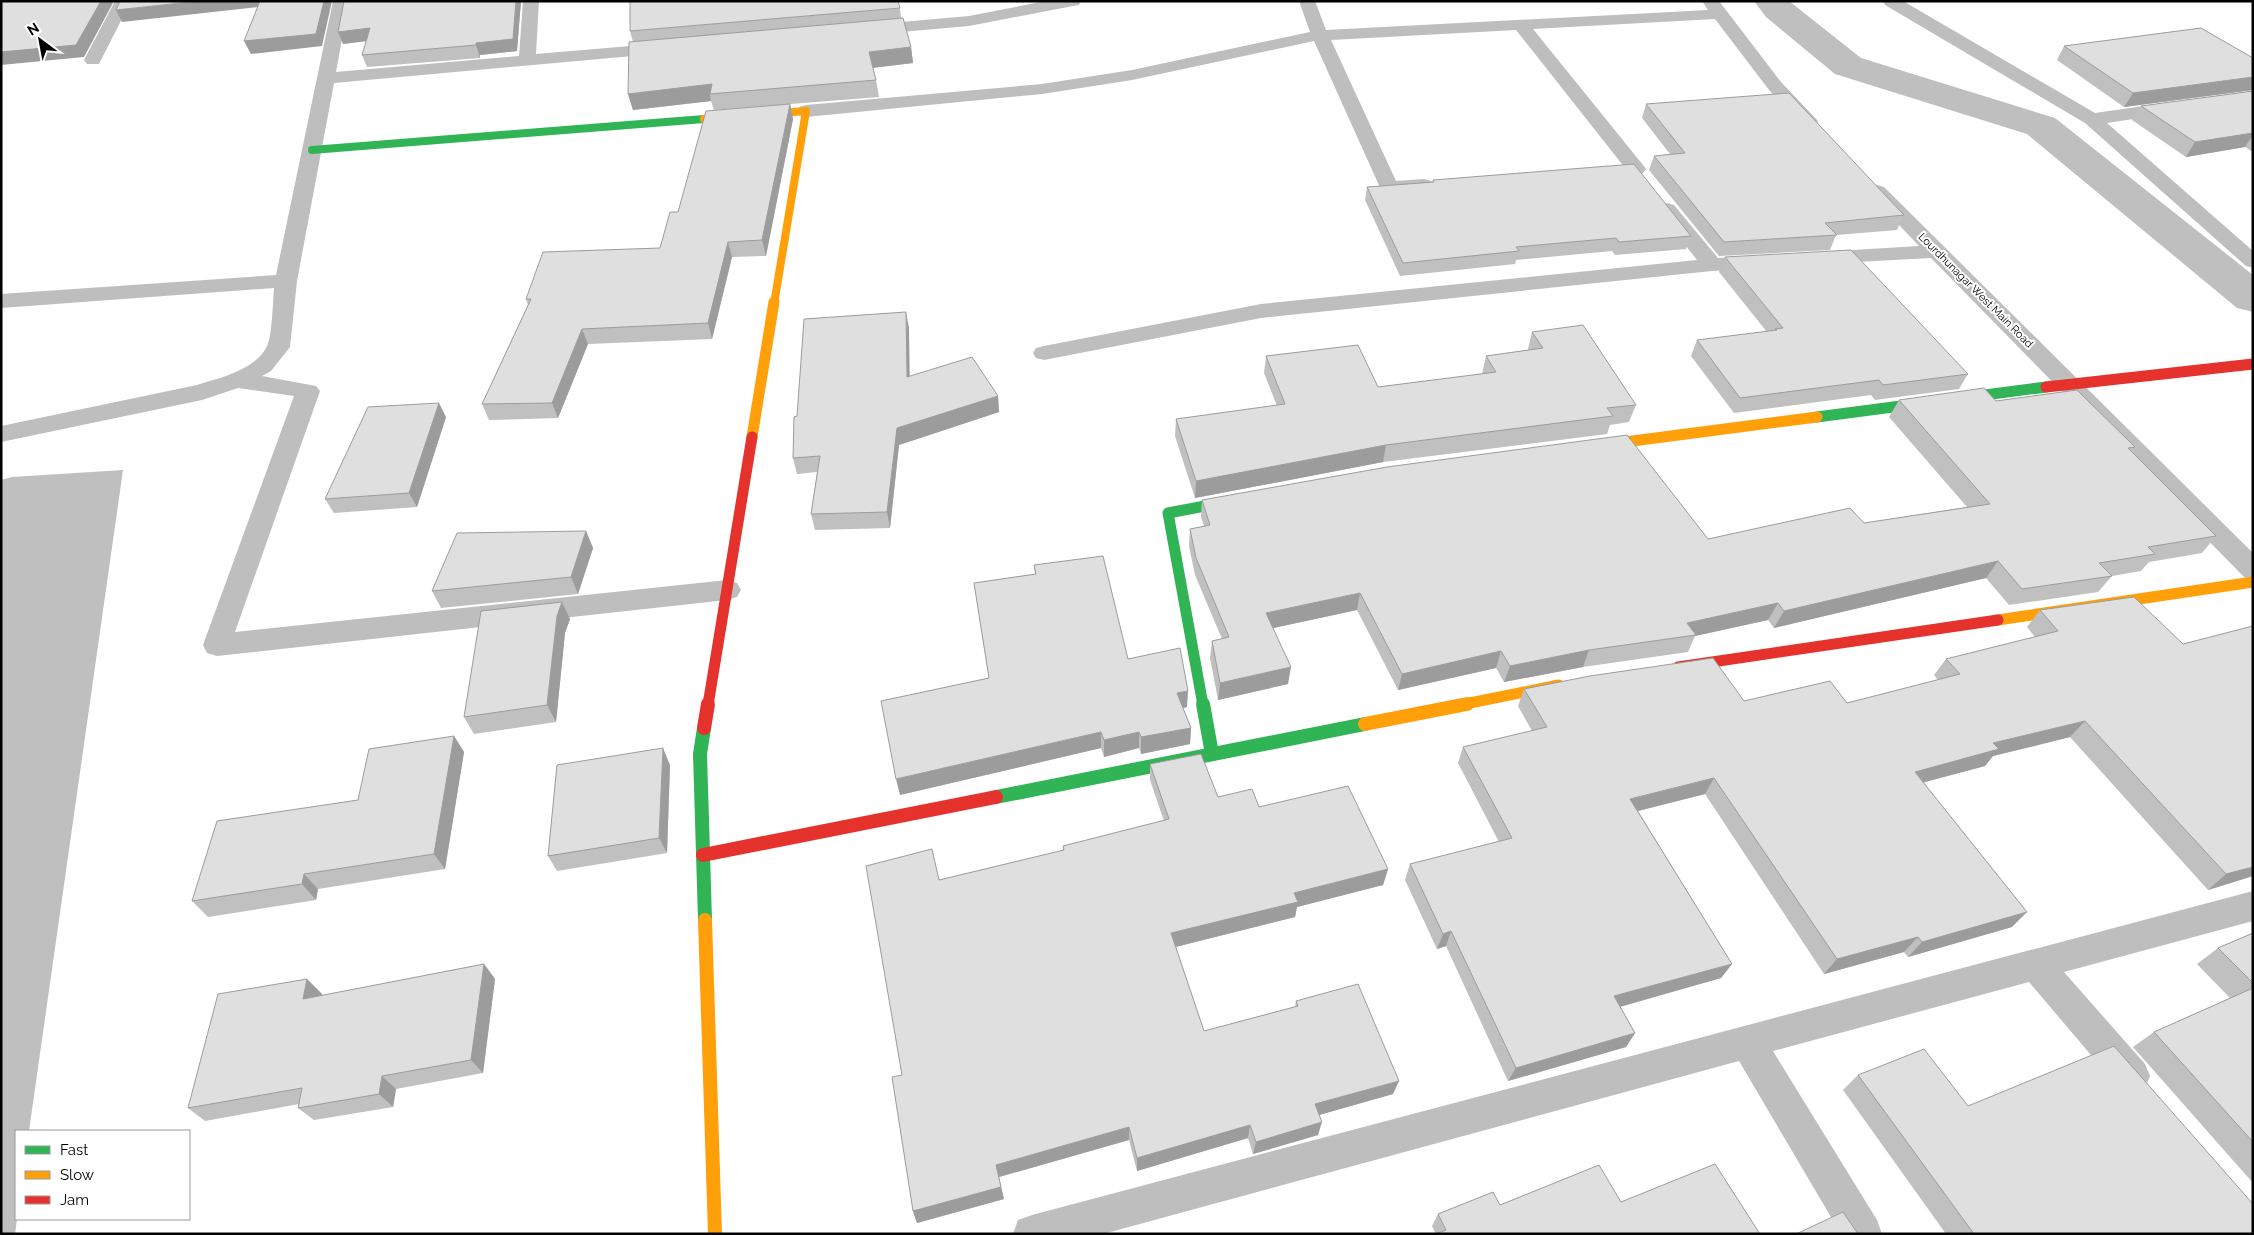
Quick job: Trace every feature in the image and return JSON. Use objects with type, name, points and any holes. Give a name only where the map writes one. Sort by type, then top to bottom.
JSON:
[{"type":"street","points":[[93,60],[123,1]]},
{"type":"street","points":[[1,434],[202,392],[237,380],[263,366],[279,347],[286,281],[341,1]]},
{"type":"street","points":[[527,60],[531,1]]},
{"type":"street","points":[[851,32],[969,21],[1073,1]]},
{"type":"street","points":[[1307,1],[1320,35],[1389,188],[1439,184]]},
{"type":"street","points":[[1890,1],[2092,120],[2253,262]]},
{"type":"street","points":[[312,150],[1042,89],[1132,75],[1320,35],[1520,24],[1715,8],[1774,86],[1822,134]]},
{"type":"street","points":[[1520,24],[1712,265]]},
{"type":"street","points":[[326,78],[684,46]]},
{"type":"street","points":[[2092,120],[2187,106]]},
{"type":"street","points":[[715,1234],[700,754],[806,110]]},
{"type":"street","points":[[1616,171],[1646,181]]},
{"type":"street","name":"Lourdhunagar West Main Road","points":[[1862,175],[2253,570]]},
{"type":"street","points":[[1044,353],[1261,311],[1712,265],[1937,251]]},
{"type":"street","points":[[1,301],[286,281]]},
{"type":"street","points":[[1579,448],[2069,384],[2253,364]]},
{"type":"street","points":[[237,380],[308,391],[217,645],[727,590]]},
{"type":"street","points":[[1212,754],[1168,513],[1246,499]]},
{"type":"street","points":[[1662,669],[2253,582]]},
{"type":"street","points":[[703,855],[1573,682]]},
{"type":"street","points":[[1032,1234],[2253,906]]},
{"type":"street","points":[[2035,964],[2150,1097]]},
{"type":"street","points":[[1747,1042],[1863,1234]]},
{"type":"shaded area","points":[[123,470],[29,1130],[15,1130],[15,1220],[17,1220],[15,1234],[1,1234],[1,480],[12,477]]},
{"type":"building","points":[[1,1],[101,1],[76,45],[1,52]]},
{"type":"building","points":[[120,1],[200,1],[116,10]]},
{"type":"building","points":[[260,1],[324,1],[316,34],[244,41]]},
{"type":"building","points":[[344,1],[516,1],[513,39],[476,43],[476,45],[362,55],[370,28],[338,32]]},
{"type":"building","points":[[630,1],[898,1],[900,8],[630,31]]},
{"type":"building","points":[[903,18],[911,47],[869,52],[876,80],[710,94],[712,84],[628,94],[629,42]]},
{"type":"building","points":[[2201,28],[2253,58],[2253,77],[2133,93],[2064,46]]},
{"type":"building","points":[[2253,91],[2253,133],[2195,142],[2141,106]]},
{"type":"building","points":[[1789,93],[1904,215],[1825,223],[1837,235],[1724,242],[1654,156],[1685,153],[1646,104]]},
{"type":"building","points":[[790,104],[762,240],[728,242],[708,323],[582,329],[552,403],[482,404],[531,299],[526,299],[543,252],[660,248],[670,212],[678,212],[706,111]]},
{"type":"building","points":[[1634,164],[1691,236],[1619,242],[1616,238],[1516,247],[1519,251],[1403,263],[1367,187],[1434,182],[1433,180]]},
{"type":"building","points":[[1851,250],[1968,374],[1883,385],[1879,380],[1740,398],[1697,340],[1783,328],[1725,257]]},
{"type":"building","points":[[906,312],[907,377],[972,357],[998,396],[897,428],[887,512],[811,514],[820,456],[793,458],[794,417],[797,416],[804,319]]},
{"type":"building","points":[[1583,325],[1636,405],[1607,408],[1613,416],[1386,445],[1196,481],[1176,419],[1285,404],[1266,356],[1358,345],[1378,387],[1496,372],[1486,356],[1543,348],[1532,332]]},
{"type":"building","points":[[1984,388],[1996,401],[2077,390],[2135,447],[2128,448],[2216,536],[2148,547],[2155,554],[2099,563],[2112,576],[2022,589],[1998,561],[1784,611],[1778,603],[1687,623],[1696,635],[1589,650],[1510,666],[1501,651],[1402,674],[1360,593],[1266,613],[1291,667],[1220,683],[1212,641],[1229,637],[1196,558],[1190,529],[1210,525],[1202,500],[1387,467],[1627,435],[1708,539],[1850,508],[1864,523],[1990,504],[1899,400]]},
{"type":"building","points":[[439,403],[409,493],[325,499],[368,407]]},
{"type":"building","points":[[586,531],[571,577],[432,591],[457,533]]},
{"type":"building","points":[[1103,556],[1128,659],[1180,648],[1188,691],[1177,693],[1191,728],[1141,737],[1139,732],[1104,740],[1101,732],[896,779],[881,701],[989,678],[974,583],[1036,574],[1034,565]]},
{"type":"building","points":[[2134,597],[2183,644],[2253,626],[2253,867],[2226,874],[2085,721],[1993,743],[1999,749],[1915,772],[2027,912],[1922,942],[1918,937],[1837,959],[1714,778],[1630,799],[1732,964],[1614,996],[1635,1033],[1516,1068],[1451,931],[1443,934],[1410,864],[1512,838],[1463,747],[1547,727],[1524,689],[1590,676],[1713,658],[1744,701],[1830,681],[1847,703],[1960,674],[1946,659],[2058,631],[2040,610]]},
{"type":"building","points":[[562,602],[557,616],[547,705],[464,717],[481,611]]},
{"type":"building","points":[[454,736],[434,854],[304,874],[302,884],[192,901],[217,821],[358,800],[369,749]]},
{"type":"building","points":[[663,748],[659,838],[548,856],[557,765]]},
{"type":"building","points":[[1201,754],[1218,797],[1252,789],[1259,807],[1348,786],[1388,869],[1294,893],[1298,902],[1171,933],[1204,1031],[1298,1006],[1296,1001],[1358,984],[1399,1081],[1315,1104],[1322,1122],[1256,1142],[1250,1125],[1137,1158],[1129,1127],[996,1165],[1001,1187],[913,1211],[892,1077],[902,1075],[866,866],[932,849],[939,880],[1064,850],[1063,846],[1169,819],[1150,764]]},
{"type":"building","points":[[2253,933],[2253,983],[2218,948]]},
{"type":"building","points":[[484,964],[471,1060],[382,1076],[379,1094],[298,1108],[302,1088],[188,1108],[218,994],[307,979],[303,999]]},
{"type":"building","points":[[2253,988],[2253,1142],[2154,1032]]},
{"type":"building","points":[[2114,1046],[2253,1204],[2253,1234],[1974,1234],[1858,1075],[1924,1049],[1968,1106]]},
{"type":"building","points":[[1715,1164],[1760,1234],[1436,1234],[1446,1230],[1438,1214],[1493,1192],[1500,1205],[1599,1165],[1621,1202]]},
{"type":"building","points":[[1843,1212],[1858,1234],[1796,1234]]},
{"type":"waterway","points":[[1771,1],[1778,10],[1848,66],[2041,126],[2253,298]]},
{"type":"traffic: fast","points":[[312,150],[704,119]]},
{"type":"traffic: fast","points":[[1817,417],[2046,387]]},
{"type":"traffic: fast","points":[[1212,754],[1168,513],[1237,500]]},
{"type":"traffic: fast","points":[[996,797],[1365,724]]},
{"type":"traffic: fast","points":[[704,728],[700,754],[705,920]]},
{"type":"traffic: slow","points":[[704,119],[806,111],[752,437]]},
{"type":"traffic: slow","points":[[1594,446],[1817,417]]},
{"type":"traffic: slow","points":[[1998,620],[2253,582]]},
{"type":"traffic: slow","points":[[1365,724],[1559,685]]},
{"type":"traffic: slow","points":[[705,920],[715,1234]]},
{"type":"traffic: jam","points":[[2046,387],[2253,364]]},
{"type":"traffic: jam","points":[[704,728],[752,437]]},
{"type":"traffic: jam","points":[[1678,667],[1998,620]]},
{"type":"traffic: jam","points":[[703,855],[996,797]]}]
